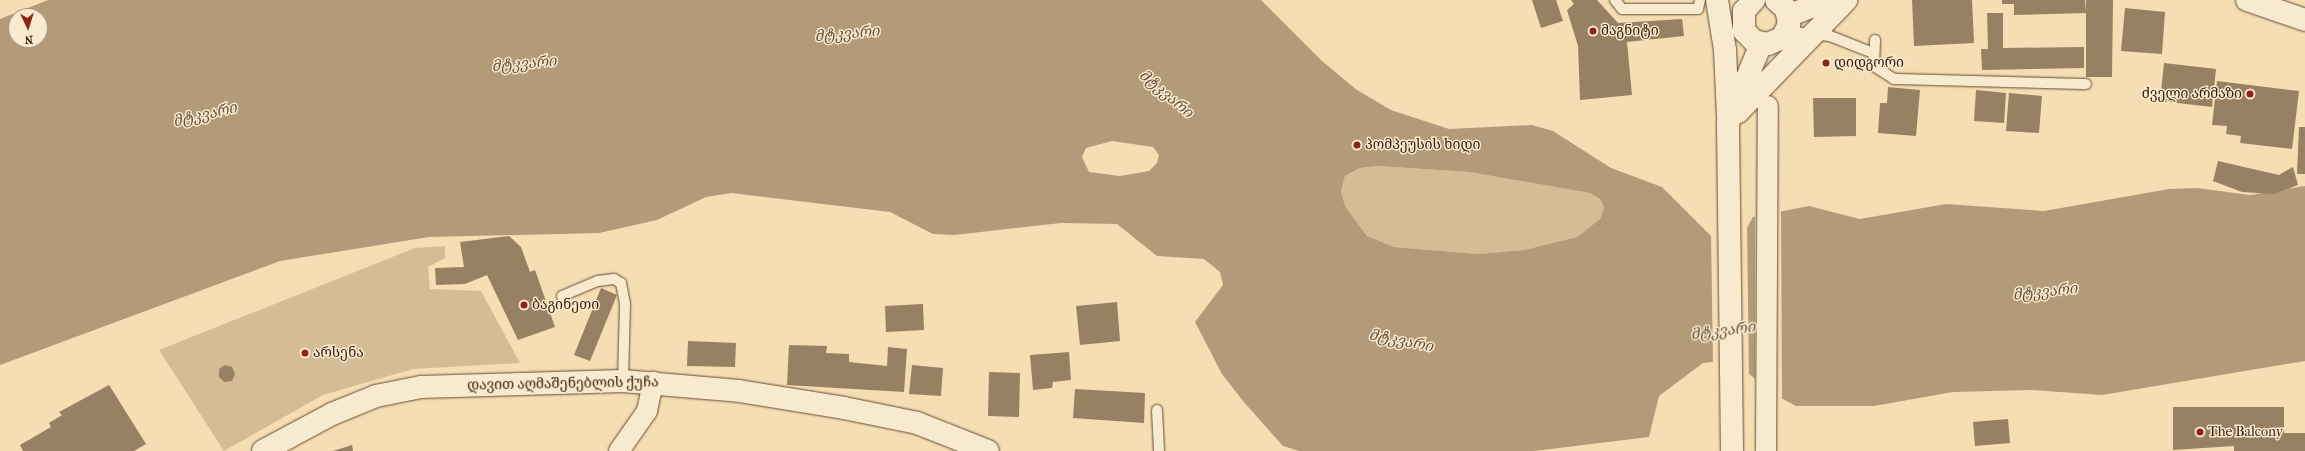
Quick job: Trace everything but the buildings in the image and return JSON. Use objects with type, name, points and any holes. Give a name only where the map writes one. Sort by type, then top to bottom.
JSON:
[{"type":"main road","points":[[1717,0],[1725,50],[1728,132],[1732,447]]},
{"type":"main road","points":[[1744,4],[1744,31],[1761,44],[1776,42],[1784,16],[1828,0]]},
{"type":"main road","points":[[1728,132],[1812,32],[1846,0]]},
{"type":"main road","points":[[2247,0],[2305,20]]},
{"type":"main road","points":[[1728,132],[1761,44]]},
{"type":"main road","name":"დავით აღმაშენებლის ქუჩა","points":[[263,451],[332,414],[376,396],[421,387],[619,382],[653,382],[844,408],[917,423],[988,451]]},
{"type":"street","points":[[1767,447],[1768,106]]},
{"type":"street","points":[[619,451],[647,410],[653,382]]},
{"type":"lane","points":[[1615,0],[1622,9],[1698,9],[1700,0]]},
{"type":"lane","points":[[1784,16],[1812,32],[1873,53]]},
{"type":"lane","points":[[1874,40],[1874,66],[1894,79],[2086,84]]},
{"type":"lane","points":[[562,296],[598,282],[614,279],[621,283],[625,304],[619,382]]},
{"type":"lane","points":[[1157,410],[1159,451]]},
{"type":"shaded area","points":[[1378,166],[1469,172],[1590,193],[1600,199],[1604,207],[1600,219],[1577,237],[1524,250],[1478,254],[1394,247],[1367,236],[1345,206],[1341,191],[1345,176],[1360,168]]},
{"type":"shaded area","points":[[445,246],[445,258],[428,267],[430,289],[481,291],[520,363],[413,369],[323,395],[224,451],[159,350],[415,248]]},
{"type":"water","name":"მტკვარი","points":[[48,0],[1261,0],[1322,61],[1357,90],[1391,110],[1449,129],[1532,125],[1553,131],[1611,168],[1662,187],[1711,236],[1743,235],[1753,217],[1809,206],[1860,219],[1946,204],[2044,211],[2169,189],[2197,188],[2250,195],[2305,186],[2305,361],[2102,395],[2031,390],[1953,392],[1874,406],[1796,406],[1775,395],[1743,369],[1721,361],[1703,363],[1659,396],[1649,437],[1534,451],[1299,451],[1283,446],[1243,401],[1222,374],[1195,322],[1223,285],[1220,272],[1204,259],[1157,256],[1117,224],[1061,223],[954,235],[933,234],[890,212],[731,193],[706,197],[657,220],[599,233],[429,237],[280,261],[0,365],[0,19],[8,16],[8,48],[48,48],[48,8],[28,8]],"holes":[[[1112,141],[1153,147],[1159,155],[1157,163],[1149,171],[1120,176],[1089,172],[1082,157],[1086,148]],[[1378,166],[1469,172],[1590,193],[1600,199],[1604,207],[1600,219],[1577,237],[1524,250],[1478,254],[1394,247],[1367,236],[1345,206],[1341,191],[1345,176],[1360,168]]]},
{"type":"pier","points":[[1781,210],[1782,401],[1755,383],[1755,215]]},
{"type":"pier","points":[[1747,223],[1749,378],[1741,371],[1713,364],[1711,233],[1742,233]]},
{"type":"place","name":"მაგნიტი","points":[[1593,31]]},
{"type":"place","name":"დიდგორი","points":[[1826,63]]},
{"type":"place","name":"ძველი არმაზი","points":[[2250,94]]},
{"type":"place","name":"პომპეუსის ხიდი","points":[[1357,145]]},
{"type":"place","name":"ბაგინეთი","points":[[524,305]]},
{"type":"place","name":"არსენა","points":[[305,353]]},
{"type":"place","name":"The Balcony","points":[[2200,432]]}]
